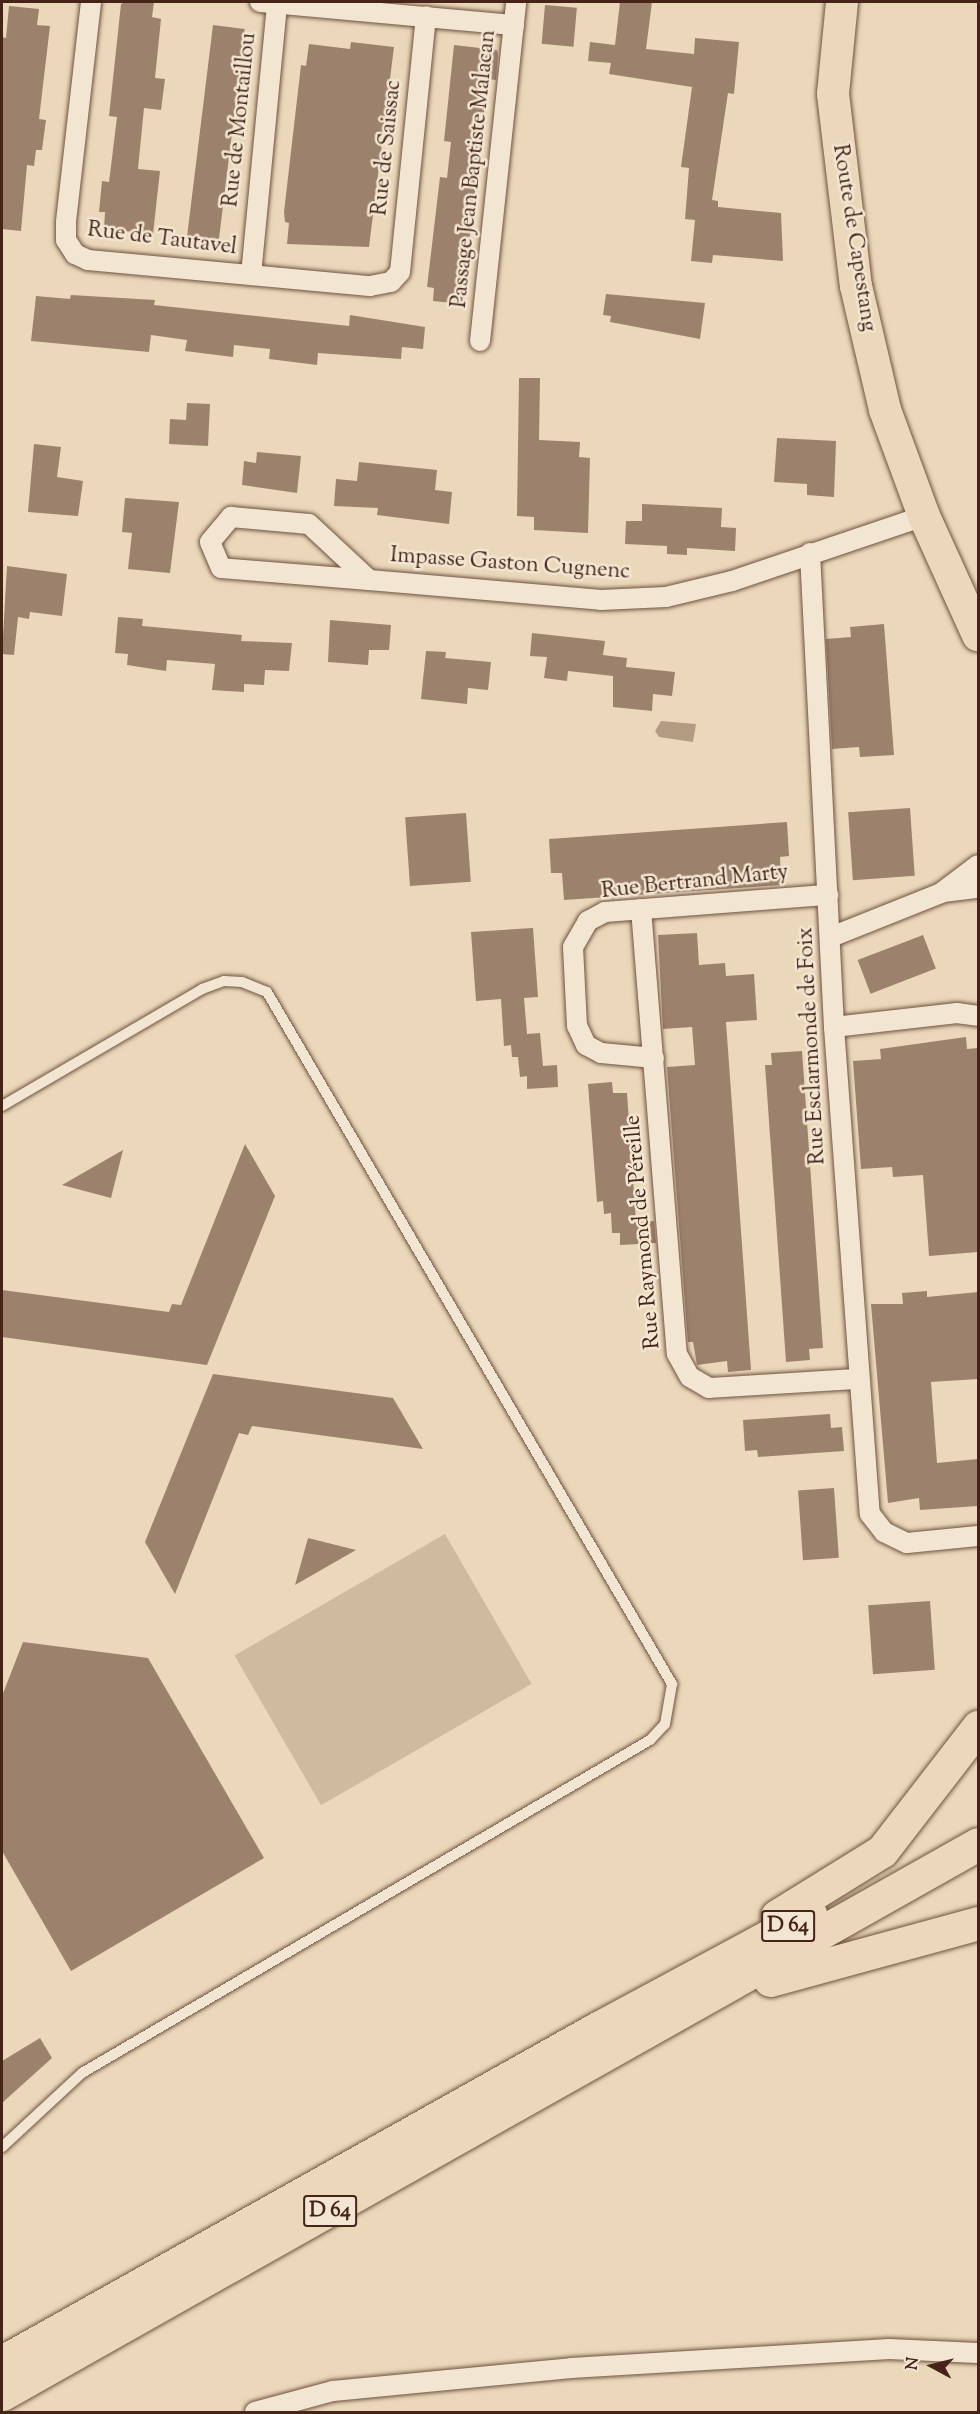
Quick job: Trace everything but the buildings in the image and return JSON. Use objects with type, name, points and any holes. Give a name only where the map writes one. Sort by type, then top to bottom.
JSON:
[{"type":"highway","points":[[598,2028],[882,1851],[978,1727]]},
{"type":"highway","name":"D 64","points":[[2,2362],[598,2028],[978,1824]]},
{"type":"highway","name":"D 64","points":[[2,2394],[978,1844]]},
{"type":"highway","points":[[657,2026],[794,1970],[978,1923]]},
{"type":"main road","name":"Route de Capestang","points":[[842,2],[833,94],[856,286],[885,410],[924,516],[978,635]]},
{"type":"street","name":"Rue de Tautavel","points":[[91,2],[66,240],[75,254],[88,260],[370,286],[391,282]]},
{"type":"street","name":"Passage Jean Baptiste Malacan","points":[[480,341],[516,2]]},
{"type":"street","name":"Rue de Montaillou","points":[[250,275],[268,3]]},
{"type":"street","points":[[268,3],[514,25]]},
{"type":"street","name":"Rue de Saissac","points":[[391,282],[400,272],[426,16]]},
{"type":"street","name":"Impasse Gaston Cugnenc","points":[[369,580],[309,524],[231,517],[210,542],[221,568],[601,600],[666,597],[732,581],[924,516]]},
{"type":"street","name":"Rue Esclarmonde de Foix","points":[[810,553],[834,1027],[858,1379],[870,1514],[884,1532],[907,1543],[978,1536]]},
{"type":"street","points":[[941,893],[978,865]]},
{"type":"street","points":[[831,937],[941,893],[978,888]]},
{"type":"street","name":"Rue Bertrand Marty","points":[[654,1058],[601,1053],[586,1045],[577,1026],[573,947],[578,931],[605,912],[828,895]]},
{"type":"street","name":"Rue Raymond de Péreille","points":[[641,909],[677,1354],[690,1377],[709,1388],[858,1379]]},
{"type":"street","points":[[834,1027],[957,1013],[978,1016]]},
{"type":"street","points":[[255,2412],[333,2391],[571,2368],[889,2349],[978,2353]]},
{"type":"lane","points":[[2,1106],[202,989],[224,981],[242,982],[267,992],[672,1684],[665,1724],[650,1740],[82,2073],[2,2147]]},
{"type":"shaded area","points":[[661,721],[696,724],[693,742],[659,737],[655,731]]},
{"type":"shaded area","points":[[445,1534],[532,1684],[321,1805],[235,1656]]}]
